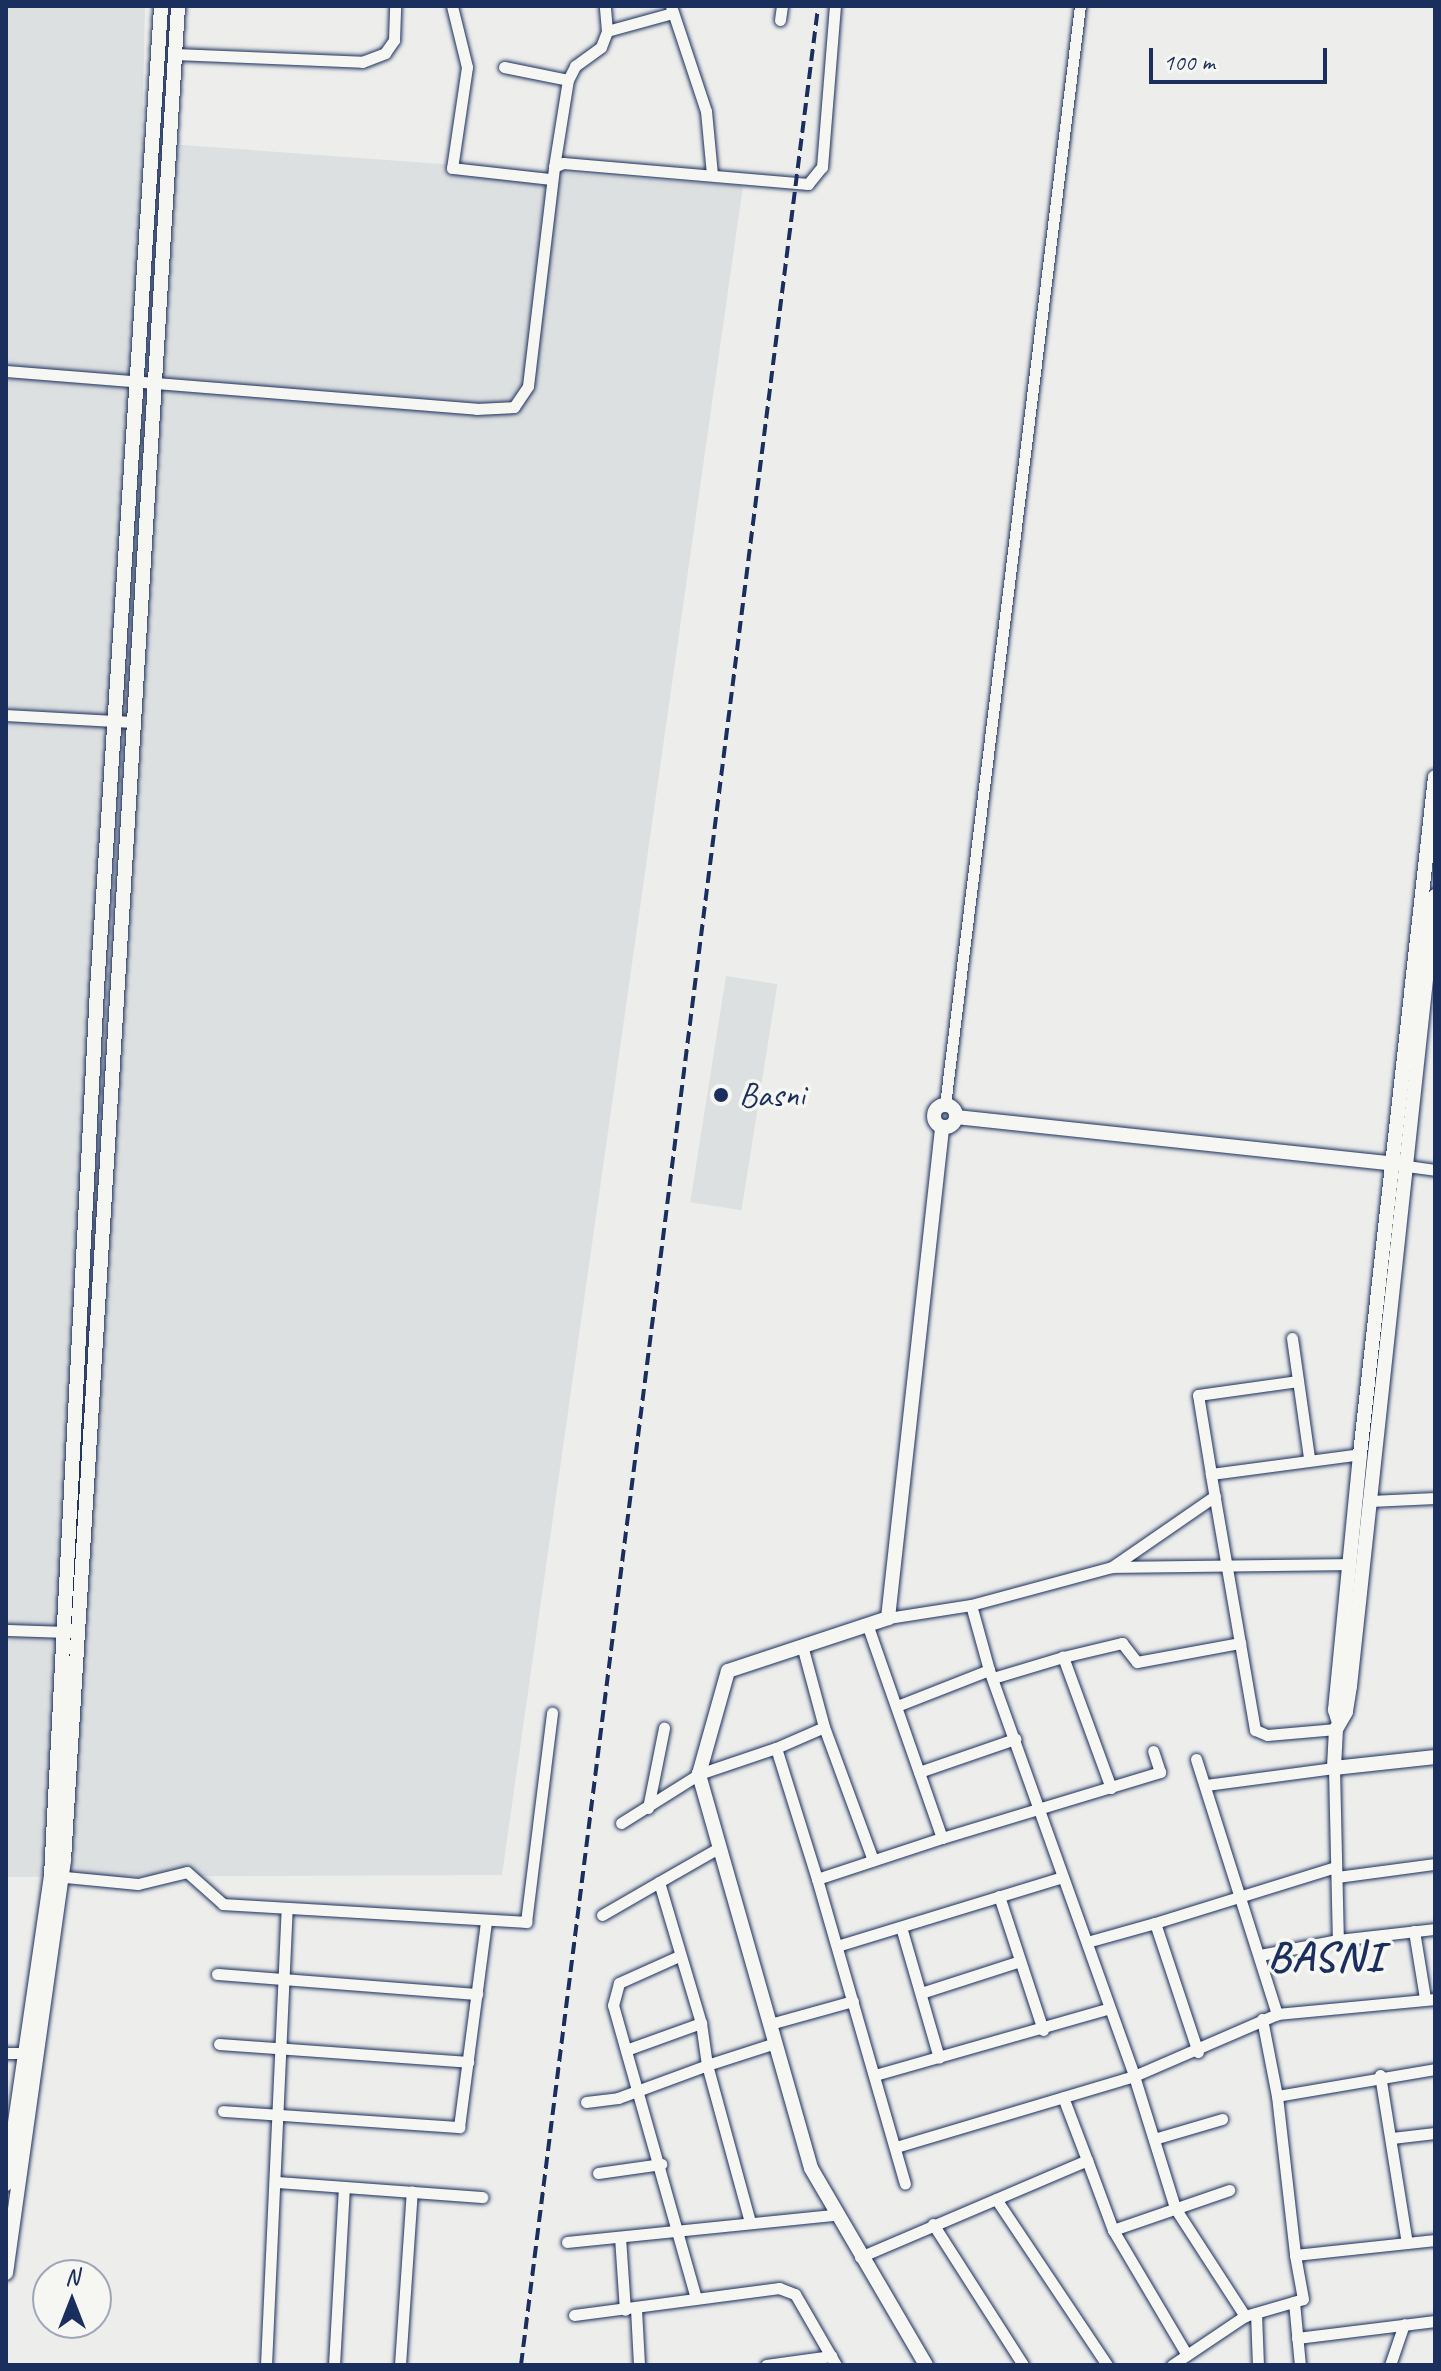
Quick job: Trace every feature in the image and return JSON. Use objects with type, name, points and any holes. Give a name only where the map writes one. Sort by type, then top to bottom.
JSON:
[{"type":"street","points":[[6,2184],[14,2088],[25,2053],[57,1876],[61,1632],[114,721],[139,384],[161,6]]},
{"type":"street","points":[[6,2273],[11,2199],[57,1876],[76,1632],[178,6]]},
{"type":"street","points":[[175,54],[362,62],[385,53],[394,40],[395,6]]},
{"type":"street","points":[[452,6],[467,67],[452,168],[552,173],[563,163],[796,185],[808,184],[821,173],[835,6]]},
{"type":"street","points":[[6,371],[476,409],[514,407],[528,386],[552,173],[568,80],[575,66],[601,47],[607,31],[605,6]]},
{"type":"street","points":[[780,20],[782,6]]},
{"type":"street","points":[[888,1618],[942,1127],[934,1114],[945,1105],[1080,6]]},
{"type":"street","points":[[607,31],[672,10],[706,111],[712,175]]},
{"type":"street","points":[[504,67],[568,80]]},
{"type":"street","points":[[6,715],[132,722]]},
{"type":"street","points":[[1337,1726],[1350,1686],[1407,1166],[1435,777]]},
{"type":"street","points":[[1338,1940],[1335,1710],[1391,1164],[1427,917],[1435,896]]},
{"type":"street","points":[[945,1105],[956,1117],[1435,1170]]},
{"type":"street","points":[[942,1127],[951,1125],[956,1117]]},
{"type":"street","points":[[1292,1338],[1309,1458]]},
{"type":"street","points":[[1298,1381],[1198,1395],[1240,1643],[1259,1735],[1337,1726]]},
{"type":"street","points":[[1211,1474],[1309,1458],[1360,1454]]},
{"type":"street","points":[[1112,1567],[1215,1496]]},
{"type":"street","points":[[1370,1501],[1435,1498]]},
{"type":"street","points":[[926,2365],[835,2215],[801,2139],[699,1774],[728,1671],[803,1649],[888,1618],[971,1605],[1112,1567],[1228,1568],[1350,1564]]},
{"type":"street","points":[[971,1605],[991,1674],[1087,1942],[1107,2009],[1134,2076],[1175,2208],[1251,2315],[1258,2365]]},
{"type":"street","points":[[868,1627],[942,1838]]},
{"type":"street","points":[[6,1630],[76,1632]]},
{"type":"street","points":[[897,1706],[991,1674],[1122,1643],[1137,1662],[1240,1643]]},
{"type":"street","points":[[803,1649],[824,1727],[873,1860]]},
{"type":"street","points":[[1063,1657],[1111,1788]]},
{"type":"street","points":[[57,1876],[138,1884],[187,1872],[223,1904],[526,1922],[530,1914],[552,1713]]},
{"type":"street","points":[[621,1823],[699,1774],[776,1748],[824,1727]]},
{"type":"street","points":[[648,1808],[664,1728]]},
{"type":"street","points":[[919,1772],[1015,1739]]},
{"type":"street","points":[[776,1748],[905,2184]]},
{"type":"street","points":[[817,1879],[1160,1772],[1153,1751]]},
{"type":"street","points":[[1206,1785],[1435,1757]]},
{"type":"street","points":[[1196,1759],[1277,2014]]},
{"type":"street","points":[[602,1915],[720,1847]]},
{"type":"street","points":[[1087,1942],[1238,1896],[1336,1872],[1435,1864]]},
{"type":"street","points":[[837,1946],[1063,1877]]},
{"type":"street","points":[[659,1882],[701,2023],[707,2065],[750,2222]]},
{"type":"street","points":[[999,1896],[1017,1962],[1043,2030]]},
{"type":"street","points":[[266,2365],[287,1909]]},
{"type":"street","points":[[223,2111],[459,2127],[486,1922]]},
{"type":"street","points":[[1155,1923],[1198,2052]]},
{"type":"street","points":[[901,1927],[939,2058]]},
{"type":"street","points":[[1260,1955],[1338,1940],[1435,1929]]},
{"type":"street","points":[[896,2147],[1134,2076],[1198,2052],[1277,2014],[1430,1999],[1414,1931]]},
{"type":"street","points":[[679,1956],[619,1983],[613,2005],[661,2164],[696,2299]]},
{"type":"street","points":[[921,1993],[1017,1962]]},
{"type":"street","points":[[217,1974],[477,1994]]},
{"type":"street","points":[[770,2024],[853,2001]]},
{"type":"street","points":[[875,2075],[1043,2030],[1107,2009]]},
{"type":"street","points":[[1172,2365],[1251,2315],[1303,2299],[1277,2096],[1262,2019]]},
{"type":"street","points":[[626,2050],[701,2023]]},
{"type":"street","points":[[586,2102],[618,2098],[639,2088],[775,2043]]},
{"type":"street","points":[[219,2044],[468,2062]]},
{"type":"street","points":[[6,2053],[25,2053]]},
{"type":"street","points":[[1277,2096],[1380,2075],[1435,2069]]},
{"type":"street","points":[[1380,2075],[1407,2243]]},
{"type":"street","points":[[1063,2097],[1113,2230],[1187,2355]]},
{"type":"street","points":[[1154,2139],[1222,2119]]},
{"type":"street","points":[[1392,2138],[1435,2133]]},
{"type":"street","points":[[860,2257],[1087,2160]]},
{"type":"street","points":[[598,2173],[661,2164]]},
{"type":"street","points":[[276,2182],[482,2197]]},
{"type":"street","points":[[334,2365],[344,2187]]},
{"type":"street","points":[[1113,2230],[1229,2190]]},
{"type":"street","points":[[400,2365],[412,2191]]},
{"type":"street","points":[[996,2199],[1107,2365]]},
{"type":"street","points":[[567,2242],[835,2215]]},
{"type":"street","points":[[933,2224],[1023,2365]]},
{"type":"street","points":[[620,2237],[639,2365]]},
{"type":"street","points":[[1295,2255],[1435,2240]]},
{"type":"street","points":[[574,2315],[779,2288],[790,2291],[834,2360],[765,2365]]},
{"type":"street","points":[[1294,2302],[1300,2365]]},
{"type":"street","points":[[1297,2338],[1435,2321]]},
{"type":"street","points":[[1390,2365],[1404,2324]]},
{"type":"shaded area","points":[[6,6],[145,6],[142,142],[743,186],[502,1875],[6,1877]]},
{"type":"shaded area","name":"Basni","points":[[726,976],[777,984],[742,1210],[690,1202]]},
{"type":"railway","points":[[521,2365],[818,6]]},
{"type":"place","name":"Basni","points":[[721,1095]]},
{"type":"district","name":"BASNI","points":[[1326,1957]]}]
